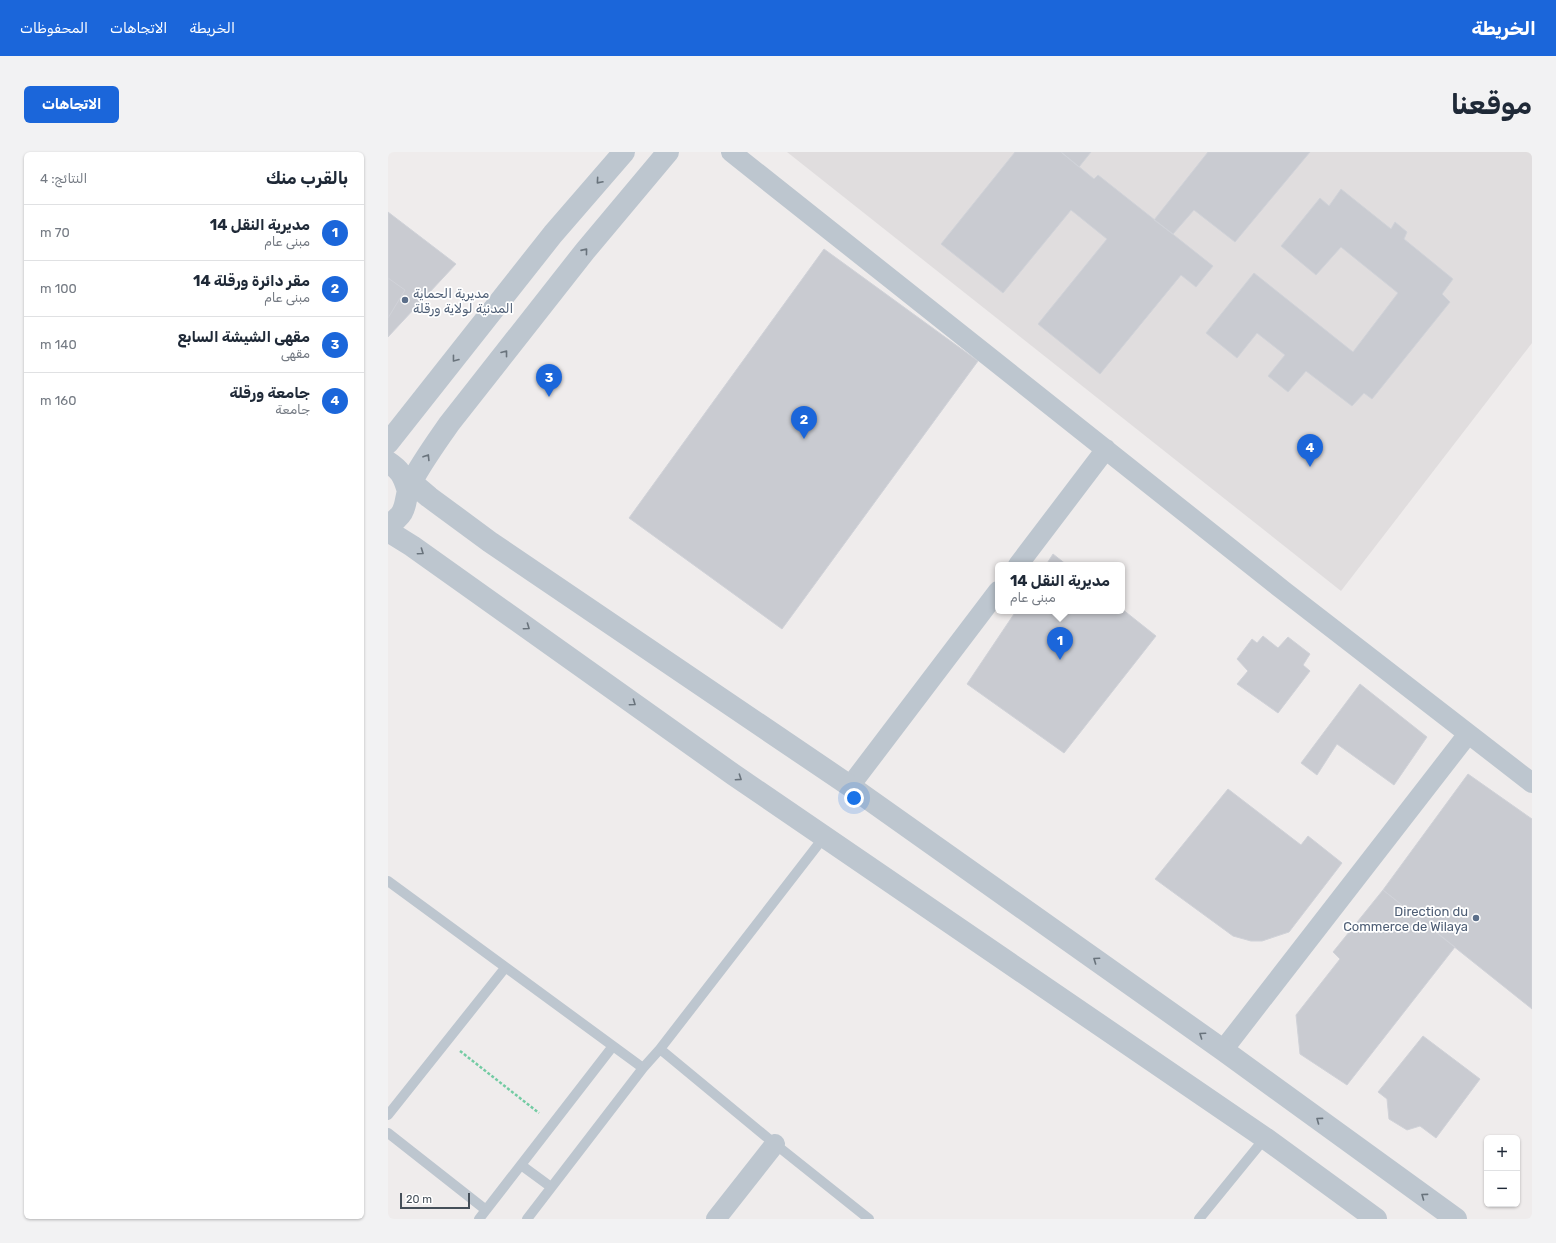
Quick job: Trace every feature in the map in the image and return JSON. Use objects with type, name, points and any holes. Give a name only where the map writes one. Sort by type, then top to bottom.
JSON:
[{"type":"street","points":[[388,443],[553,234],[624,152]]},
{"type":"street","points":[[402,478],[432,448],[449,424],[585,251],[668,152]]},
{"type":"street","points":[[731,152],[1290,596],[1532,783]]},
{"type":"street","points":[[1020,562],[1106,449]]},
{"type":"street","points":[[388,525],[401,514],[407,499],[402,478]]},
{"type":"street","points":[[402,478],[490,542],[850,786],[1223,1050],[1456,1219]]},
{"type":"street","points":[[388,531],[412,546],[734,775],[1265,1138],[1376,1219]]},
{"type":"street","points":[[850,786],[995,595]]},
{"type":"street","points":[[1223,1050],[1468,734]]},
{"type":"street","points":[[716,1219],[774,1144]]},
{"type":"lane","points":[[527,1219],[824,837]]},
{"type":"lane","points":[[388,881],[643,1068]]},
{"type":"lane","points":[[388,1115],[505,968]]},
{"type":"lane","points":[[479,1219],[613,1046]]},
{"type":"lane","points":[[660,1049],[774,1144],[869,1219]]},
{"type":"lane","points":[[388,1133],[486,1210]]},
{"type":"lane","points":[[1199,1219],[1265,1138]]},
{"type":"lane","points":[[521,1165],[551,1187]]},
{"type":"path","points":[[447,1041],[553,1124]]},
{"type":"shaded area","points":[[787,152],[1532,152],[1532,343],[1341,591]]},
{"type":"building","points":[[1015,152],[1061,152],[1094,179],[1098,175],[1213,266],[1196,287],[1181,275],[1100,374],[1038,324],[1107,239],[1071,210],[1003,293],[941,244]]},
{"type":"building","points":[[1061,152],[1091,152],[1079,167]]},
{"type":"building","points":[[1208,152],[1310,152],[1235,242],[1194,210],[1173,234],[1154,220]]},
{"type":"building","points":[[1341,189],[1391,229],[1395,222],[1407,232],[1404,239],[1453,279],[1442,294],[1450,302],[1372,399],[1364,393],[1352,406],[1306,371],[1288,392],[1268,376],[1285,355],[1257,333],[1237,358],[1206,333],[1254,273],[1353,352],[1398,293],[1341,247],[1316,275],[1281,246],[1320,198],[1329,206]]},
{"type":"building","name":"مديرية الحماية المدنية لولاية ورقلة","points":[[388,212],[456,264],[388,337]]},
{"type":"building","points":[[824,249],[978,361],[782,629],[629,518]]},
{"type":"building","points":[[388,278],[405,290],[388,318]]},
{"type":"building","points":[[1053,554],[1063,562],[1048,562]]},
{"type":"building","points":[[1125,611],[1156,636],[1064,753],[967,684],[1014,614],[1125,614]]},
{"type":"building","points":[[1263,636],[1278,648],[1288,637],[1310,654],[1303,665],[1310,671],[1278,713],[1237,684],[1248,671],[1237,659],[1252,639],[1257,643]]},
{"type":"building","points":[[1360,684],[1427,737],[1394,785],[1337,744],[1317,775],[1301,763]]},
{"type":"building","name":"Direction du Commerce de Wilaya","points":[[1468,774],[1532,819],[1532,1009],[1383,890]]},
{"type":"building","points":[[1228,789],[1301,845],[1308,836],[1342,863],[1289,932],[1262,941],[1251,941],[1233,936],[1155,879]]},
{"type":"building","points":[[1383,890],[1455,947],[1347,1085],[1300,1054],[1296,1015],[1340,959],[1333,952]]},
{"type":"building","points":[[1423,1036],[1480,1079],[1436,1138],[1420,1126],[1407,1130],[1389,1119],[1387,1099],[1378,1092]]},
{"type":"place","name":"مديرية الحماية المدنية لولاية ورقلة","points":[[405,300]]},
{"type":"place","name":"مقهى الشيشة السابع","points":[[549,397]]},
{"type":"place","name":"مقر دائرة ورقلة 14","points":[[804,439]]},
{"type":"place","name":"جامعة ورقلة","points":[[1310,467]]},
{"type":"place","name":"مديرية النقل 14","points":[[1060,660]]},
{"type":"place","name":"Direction du Commerce de Wilaya","points":[[1476,918]]}]
